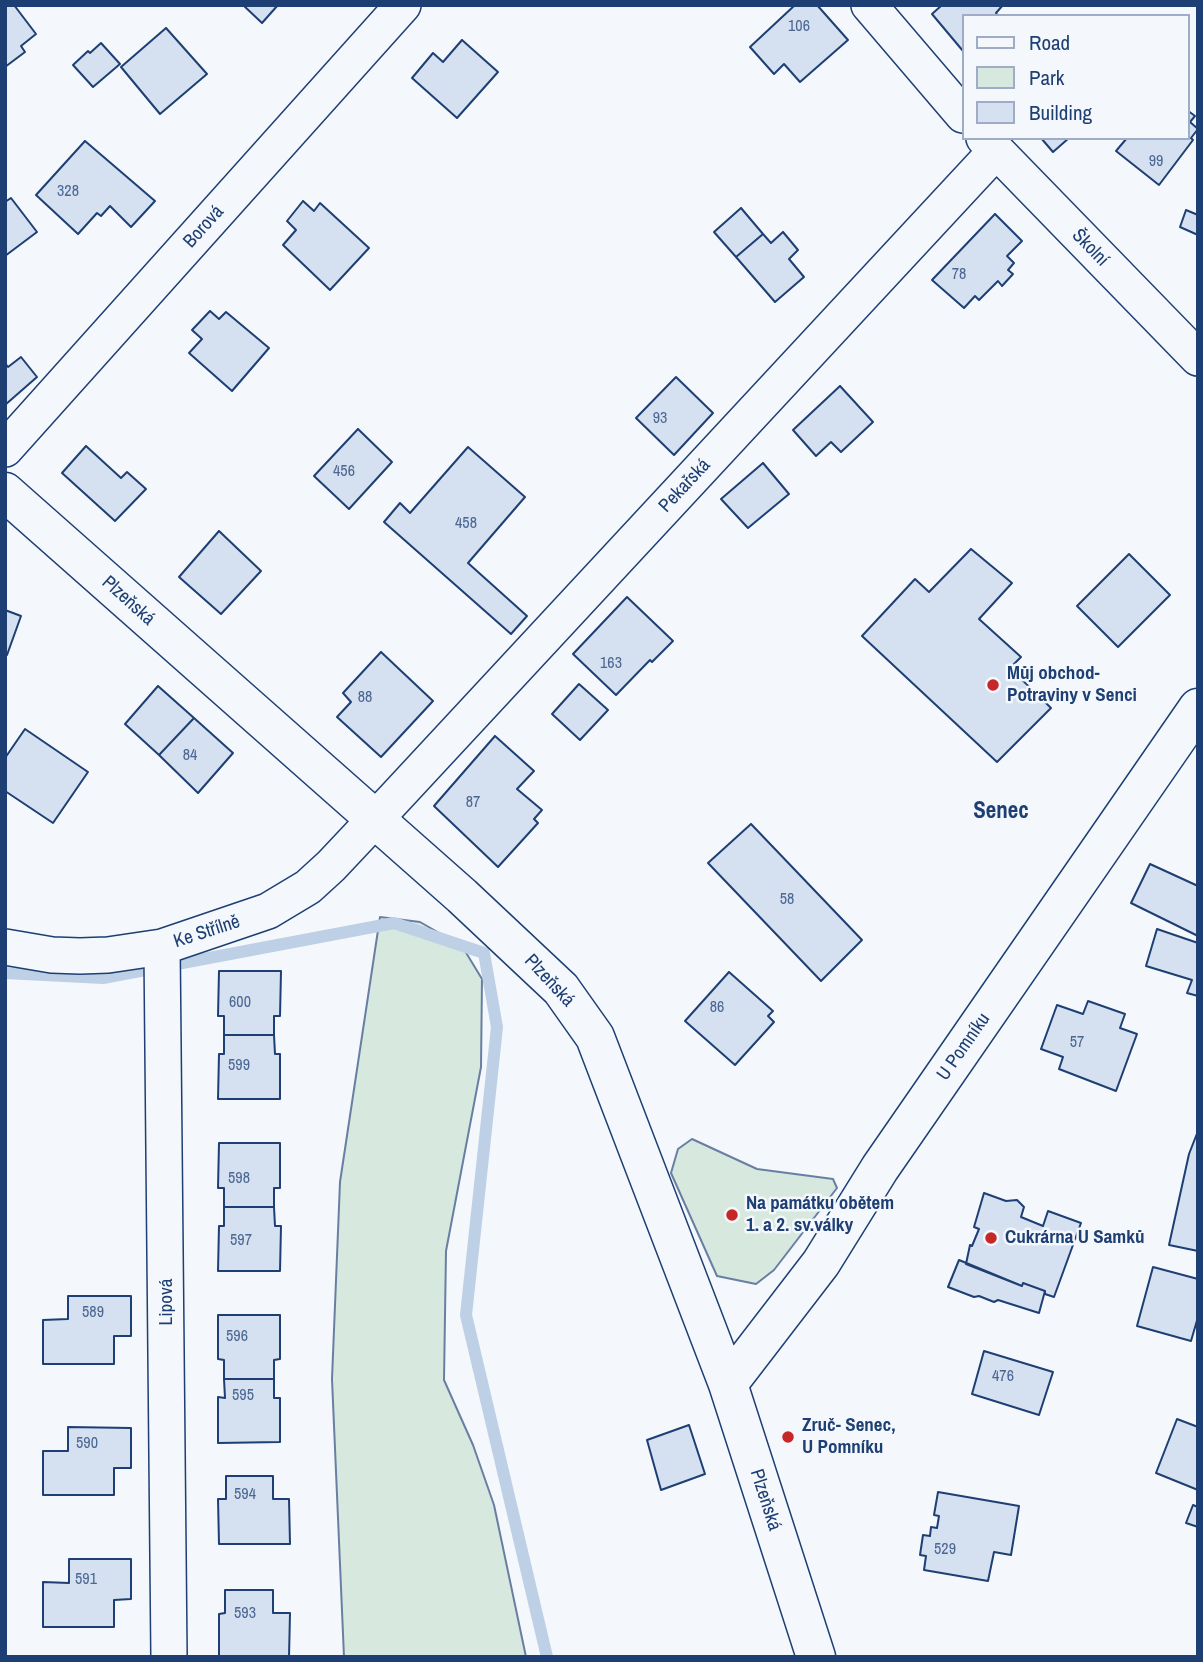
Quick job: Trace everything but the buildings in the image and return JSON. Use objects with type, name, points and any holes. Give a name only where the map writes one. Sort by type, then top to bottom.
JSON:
[{"type":"main road","name":"Plzeňská","points":[[5,492],[461,896],[561,989],[595,1037],[728,1384],[816,1657]]},
{"type":"main road","name":"U Pomníku","points":[[728,1384],[821,1263],[880,1168],[1198,708]]},
{"type":"street","name":"Borová","points":[[5,449],[403,5]]},
{"type":"street","points":[[869,5],[962,113]]},
{"type":"street","name":"Školní","points":[[989,145],[1198,358]]},
{"type":"street","name":"Pekařská","points":[[373,820],[989,145]]},
{"type":"street","name":"Ke Střílně","points":[[5,947],[52,955],[108,956],[162,947],[251,918],[286,902],[331,866],[373,820]]},
{"type":"street","name":"Lipová","points":[[162,947],[169,1657]]},
{"type":"green space","points":[[380,917],[420,922],[462,946],[482,979],[481,1067],[446,1251],[444,1380],[473,1445],[494,1505],[526,1657],[344,1657],[332,1379],[340,1182]]},
{"type":"green space","points":[[692,1139],[757,1169],[833,1179],[837,1188],[774,1270],[756,1284],[717,1276],[671,1173],[678,1149]]},
{"type":"waterway","points":[[5,973],[103,978],[394,923],[484,953],[497,1027],[466,1315],[547,1657]]},
{"type":"place","name":"Můj obchod- Potraviny v Senci","points":[[993,685]]},
{"type":"place","name":"Na památku obětem 1. a 2. sv.války","points":[[732,1215]]},
{"type":"place","name":"Cukrárna U Samků","points":[[991,1238]]},
{"type":"place","name":"Zruč- Senec, U Pomníku","points":[[788,1437]]},
{"type":"district","name":"Senec","points":[[1001,812]]}]
